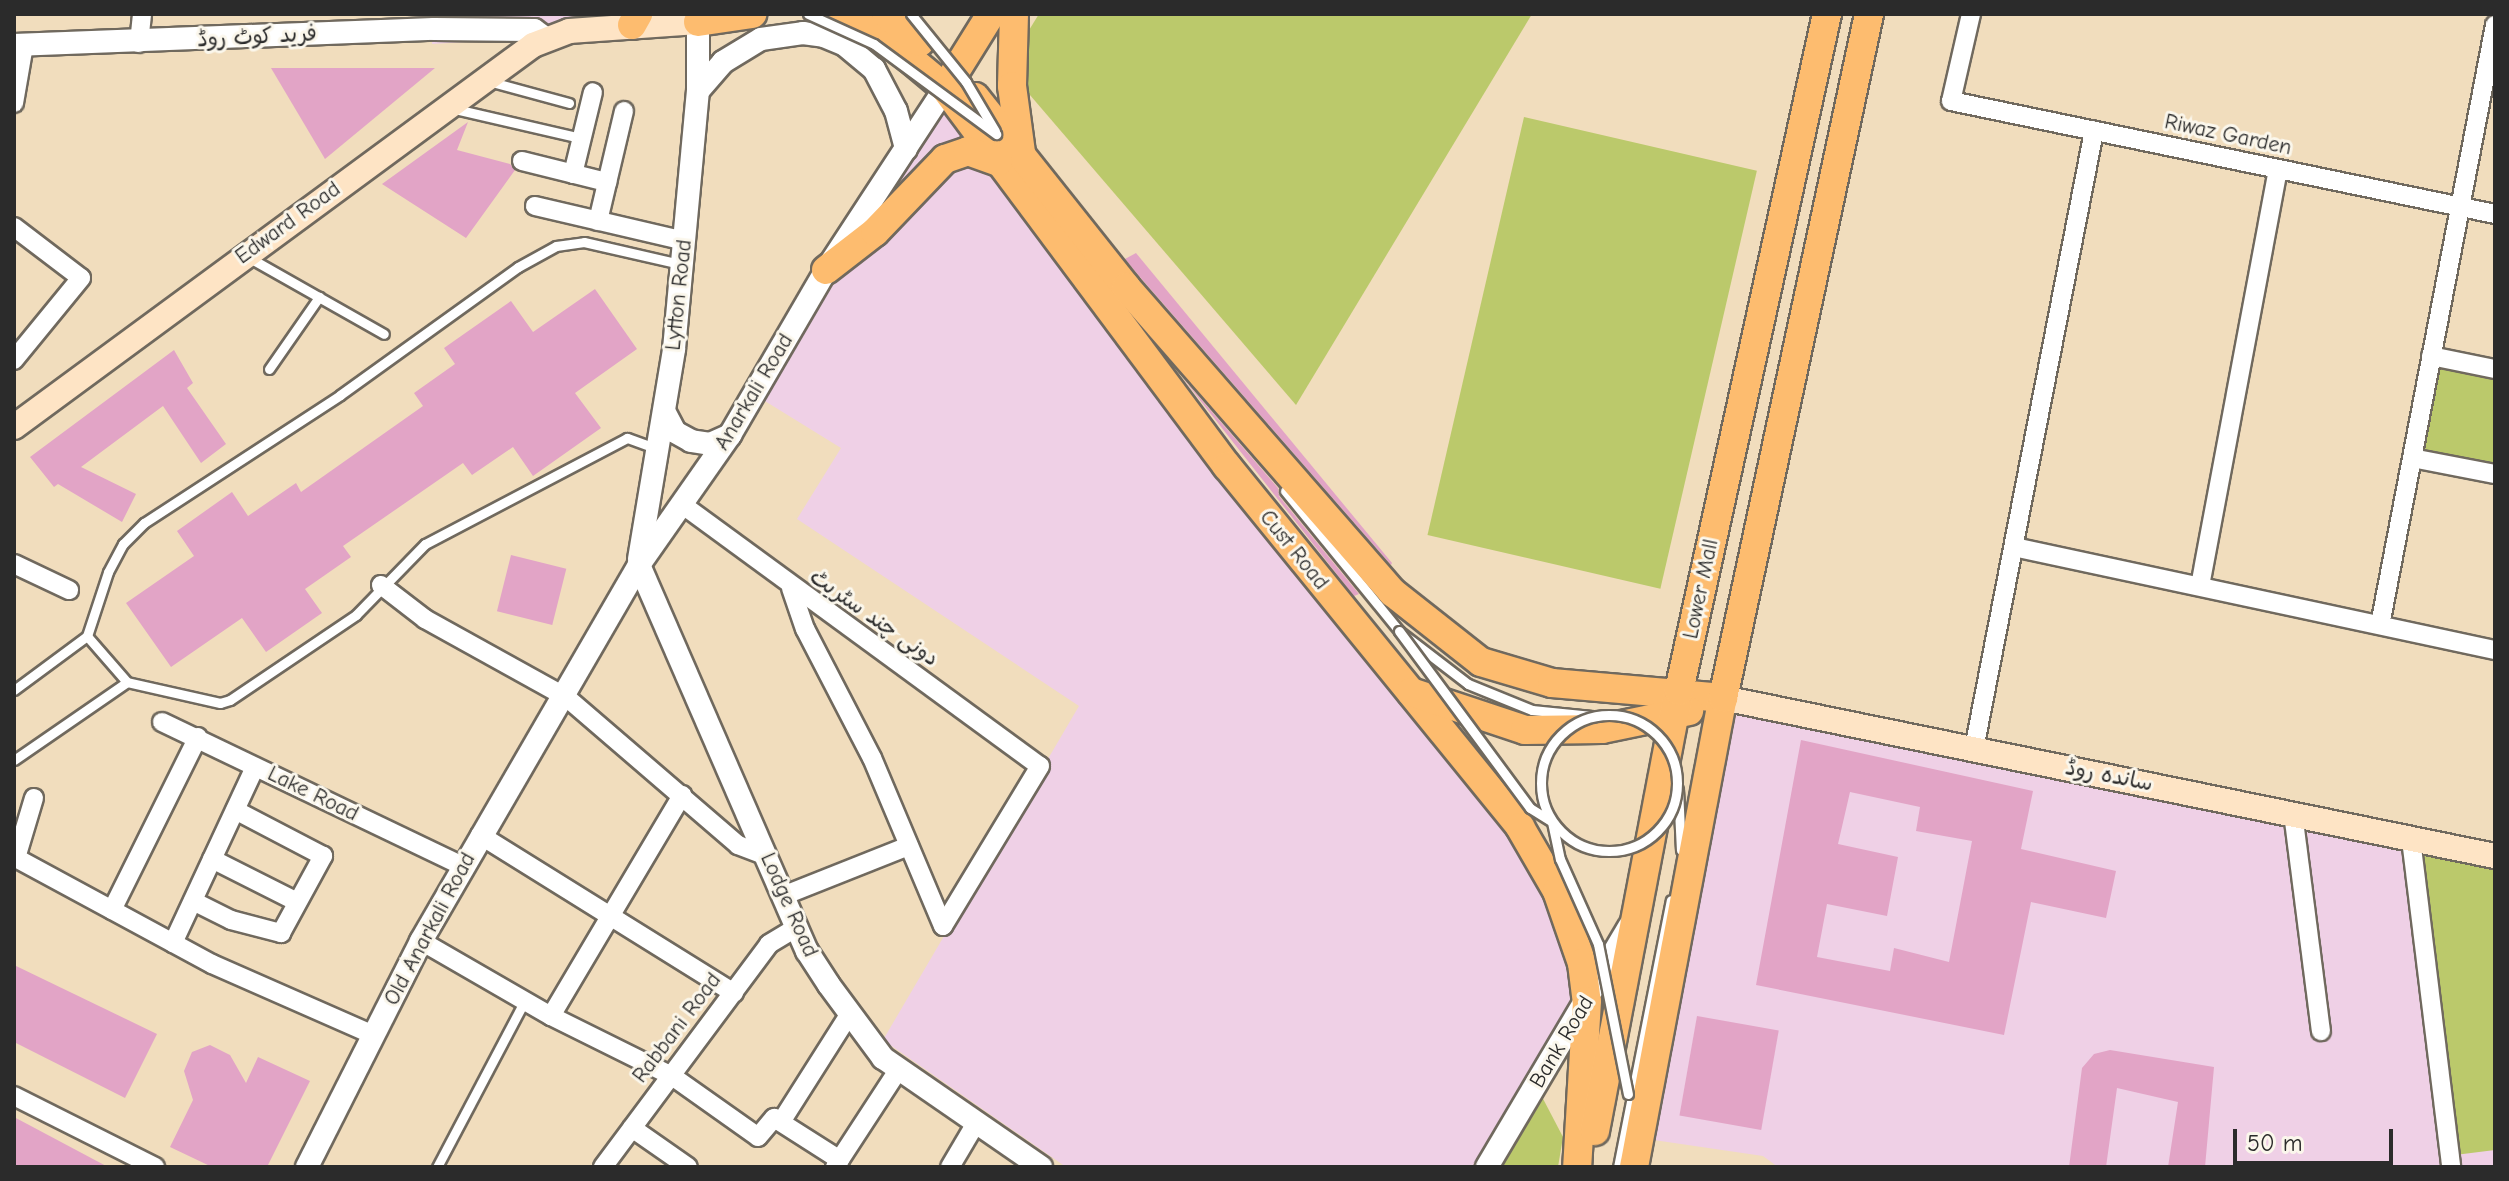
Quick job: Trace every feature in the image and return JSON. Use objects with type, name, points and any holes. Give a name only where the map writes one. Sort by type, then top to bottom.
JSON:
[{"type":"main road","points":[[698,18],[752,14]]},
{"type":"main road","name":"Cust Road","points":[[835,14],[884,37],[950,80]]},
{"type":"main road","name":"Cust Road","points":[[886,14],[950,80],[1005,151],[1227,466],[1520,827],[1557,891],[1582,963],[1587,1001],[1577,1167]]},
{"type":"main road","points":[[950,80],[991,14]]},
{"type":"main road","points":[[826,270],[875,232],[945,159],[968,151],[1005,151],[1012,86],[1014,14]]},
{"type":"main road","name":"Lower Mall","points":[[1588,1167],[1677,704],[1827,14]]},
{"type":"main road","name":"Lower Mall","points":[[1634,1167],[1723,698],[1869,14]]},
{"type":"main road","name":"Edward Road","points":[[14,427],[244,254],[482,80],[545,38],[635,20],[698,18]]},
{"type":"main road","name":"Cust Road","points":[[1005,151],[1392,592],[1481,662],[1552,683],[1677,704]]},
{"type":"main road","points":[[1409,691],[1525,730],[1569,732],[1677,704],[1723,698]]},
{"type":"main road","name":"ساندہ روڈ","points":[[1723,698],[2495,856]]},
{"type":"street","points":[[139,43],[142,14]]},
{"type":"street","name":"Riwaz Garden","points":[[1971,14],[1951,101],[2495,214]]},
{"type":"street","points":[[2483,14],[2495,17]]},
{"type":"street","name":"Lytton Road","points":[[639,565],[655,448],[665,413],[683,265],[698,91],[698,18]]},
{"type":"street","points":[[2380,625],[2495,25]]},
{"type":"street","name":"فرید کوٹ روڈ","points":[[19,45],[139,43],[434,29],[534,30],[545,38]]},
{"type":"street","points":[[698,91],[723,62],[761,39],[803,33],[824,36],[845,45],[874,69],[896,111],[906,149]]},
{"type":"street","points":[[14,103],[19,45]]},
{"type":"street","name":"Anarkali Road","points":[[566,697],[639,565],[730,435],[826,270],[950,80]]},
{"type":"street","points":[[573,174],[593,92]]},
{"type":"street","points":[[598,221],[624,111]]},
{"type":"street","points":[[1974,749],[2094,131]]},
{"type":"street","points":[[522,161],[607,182]]},
{"type":"street","points":[[2200,586],[2278,170]]},
{"type":"street","points":[[535,206],[685,241]]},
{"type":"street","points":[[14,227],[81,278],[14,360]]},
{"type":"street","points":[[2431,356],[2495,369]]},
{"type":"street","points":[[665,413],[675,432],[691,441],[710,444],[730,435]]},
{"type":"street","points":[[2412,458],[2495,474]]},
{"type":"street","name":"دونی چند سٹریٹ","points":[[683,505],[791,588],[1040,766],[943,926],[909,846]]},
{"type":"street","points":[[2014,547],[2495,650]]},
{"type":"street","points":[[14,564],[69,590]]},
{"type":"street","name":"Lodge Road","points":[[639,565],[797,927],[849,1015],[867,1041],[899,1069],[1041,1167]]},
{"type":"street","points":[[381,585],[425,619],[566,697],[738,845],[767,856]]},
{"type":"street","points":[[785,895],[909,846],[872,758],[805,629],[791,588]]},
{"type":"street","name":"Old Anarkali Road","points":[[307,1167],[421,941],[480,835],[566,697]]},
{"type":"street","name":"Lake Road","points":[[162,722],[464,867]]},
{"type":"street","points":[[112,910],[198,737]]},
{"type":"street","points":[[173,943],[255,767]]},
{"type":"street","points":[[551,1016],[682,795]]},
{"type":"street","points":[[34,798],[16,858],[173,943],[374,1035]]},
{"type":"street","points":[[193,901],[231,920],[281,933],[323,856],[235,810]]},
{"type":"street","points":[[2293,813],[2321,1031]]},
{"type":"street","points":[[480,835],[610,913],[734,993]]},
{"type":"street","points":[[2411,839],[2451,1167]]},
{"type":"street","points":[[212,859],[297,902]]},
{"type":"street","name":"Bank Road","points":[[1487,1167],[1635,916]]},
{"type":"street","name":"Rabbani Road","points":[[603,1167],[769,944],[797,927]]},
{"type":"street","points":[[421,941],[551,1016],[672,1076],[758,1137],[772,1118],[838,1164],[899,1069]]},
{"type":"street","points":[[781,1122],[849,1015]]},
{"type":"street","points":[[14,1096],[155,1167]]},
{"type":"street","points":[[950,1167],[976,1123]]},
{"type":"street","points":[[632,1128],[688,1167]]},
{"type":"lane","points":[[808,14],[874,44],[1005,151]]},
{"type":"lane","points":[[911,14],[966,82],[1005,151],[1399,631],[1530,808],[1585,847],[1627,850],[1662,827],[1678,789]]},
{"type":"lane","points":[[482,80],[569,103]]},
{"type":"lane","points":[[449,107],[572,136]]},
{"type":"lane","points":[[14,690],[87,636],[108,572],[123,544],[144,523],[340,395],[518,267],[556,246],[584,242],[683,265]]},
{"type":"lane","points":[[244,254],[384,334]]},
{"type":"lane","points":[[269,369],[319,297]]},
{"type":"lane","points":[[87,636],[127,682],[220,703],[230,700],[356,615],[381,585],[425,544],[627,438],[655,448]]},
{"type":"lane","points":[[1399,631],[1491,697],[1532,710],[1636,719],[1654,731],[1677,767],[1679,859]]},
{"type":"lane","points":[[14,760],[127,682]]},
{"type":"lane","points":[[1593,716],[1564,732],[1545,758],[1540,780],[1560,859],[1598,944],[1628,1094]]},
{"type":"lane","points":[[1618,1167],[1628,1094],[1673,888]]},
{"type":"lane","points":[[437,1167],[525,1000]]},
{"type":"shaded area","points":[[436,14],[694,14],[693,29],[432,44]]},
{"type":"shaded area","points":[[945,88],[1520,827],[1581,997],[1472,1167],[1066,1167],[883,1040],[1079,706],[797,519],[841,448],[760,398]]},
{"type":"shaded area","points":[[1723,698],[2495,855],[2495,1167],[1778,1167],[1763,1156],[1640,1138]]},
{"type":"green space","points":[[1039,14],[1532,14],[1296,405],[1006,67]]},
{"type":"green space","points":[[1524,117],[1757,171],[1660,589],[1427,535]]},
{"type":"green space","points":[[2431,356],[2495,369],[2495,474],[2412,458]]},
{"type":"green space","points":[[2416,840],[2495,856],[2495,1150],[2455,1155]]},
{"type":"green space","points":[[1540,1093],[1563,1137],[1558,1167],[1501,1167]]},
{"type":"building","points":[[271,68],[435,68],[325,159]]},
{"type":"building","points":[[468,122],[457,150],[510,164],[515,170],[466,238],[382,184]]},
{"type":"building","points":[[1136,253],[1392,563],[1391,565],[1125,259]]},
{"type":"building","points":[[595,289],[637,349],[575,393],[601,428],[533,476],[513,447],[472,475],[463,463],[343,546],[351,557],[305,589],[322,613],[266,652],[242,618],[171,667],[126,603],[194,556],[177,531],[232,492],[248,516],[296,483],[301,492],[423,406],[414,393],[455,364],[444,348],[511,301],[533,332]]},
{"type":"building","points":[[174,350],[193,383],[187,388],[226,444],[201,463],[163,406],[81,467],[136,494],[122,522],[58,484],[54,487],[30,457]]},
{"type":"building","points":[[1181,376],[1278,488],[1279,496],[1359,594],[1354,596]]},
{"type":"building","points":[[511,555],[566,569],[552,625],[497,611]]},
{"type":"building","points":[[1801,740],[2033,791],[2021,849],[2116,871],[2106,918],[2031,902],[2004,1035],[1756,985]],"holes":[[[1850,792],[1920,807],[1916,831],[1972,841],[1949,962],[1894,948],[1890,971],[1817,957],[1827,904],[1887,916],[1898,857],[1838,844]]]},
{"type":"building","points":[[14,965],[157,1034],[125,1098],[14,1042]]},
{"type":"building","points":[[1697,1016],[1779,1030],[1761,1130],[1679,1115]]},
{"type":"building","points":[[210,1045],[230,1055],[246,1083],[258,1057],[310,1081],[267,1167],[212,1167],[170,1147],[193,1100],[184,1071],[192,1052]]},
{"type":"building","points":[[2110,1050],[2214,1067],[2205,1167],[2168,1167],[2178,1102],[2117,1088],[2106,1167],[2069,1167],[2082,1068],[2094,1054]]},
{"type":"building","points":[[14,1117],[108,1167],[14,1167]]}]
